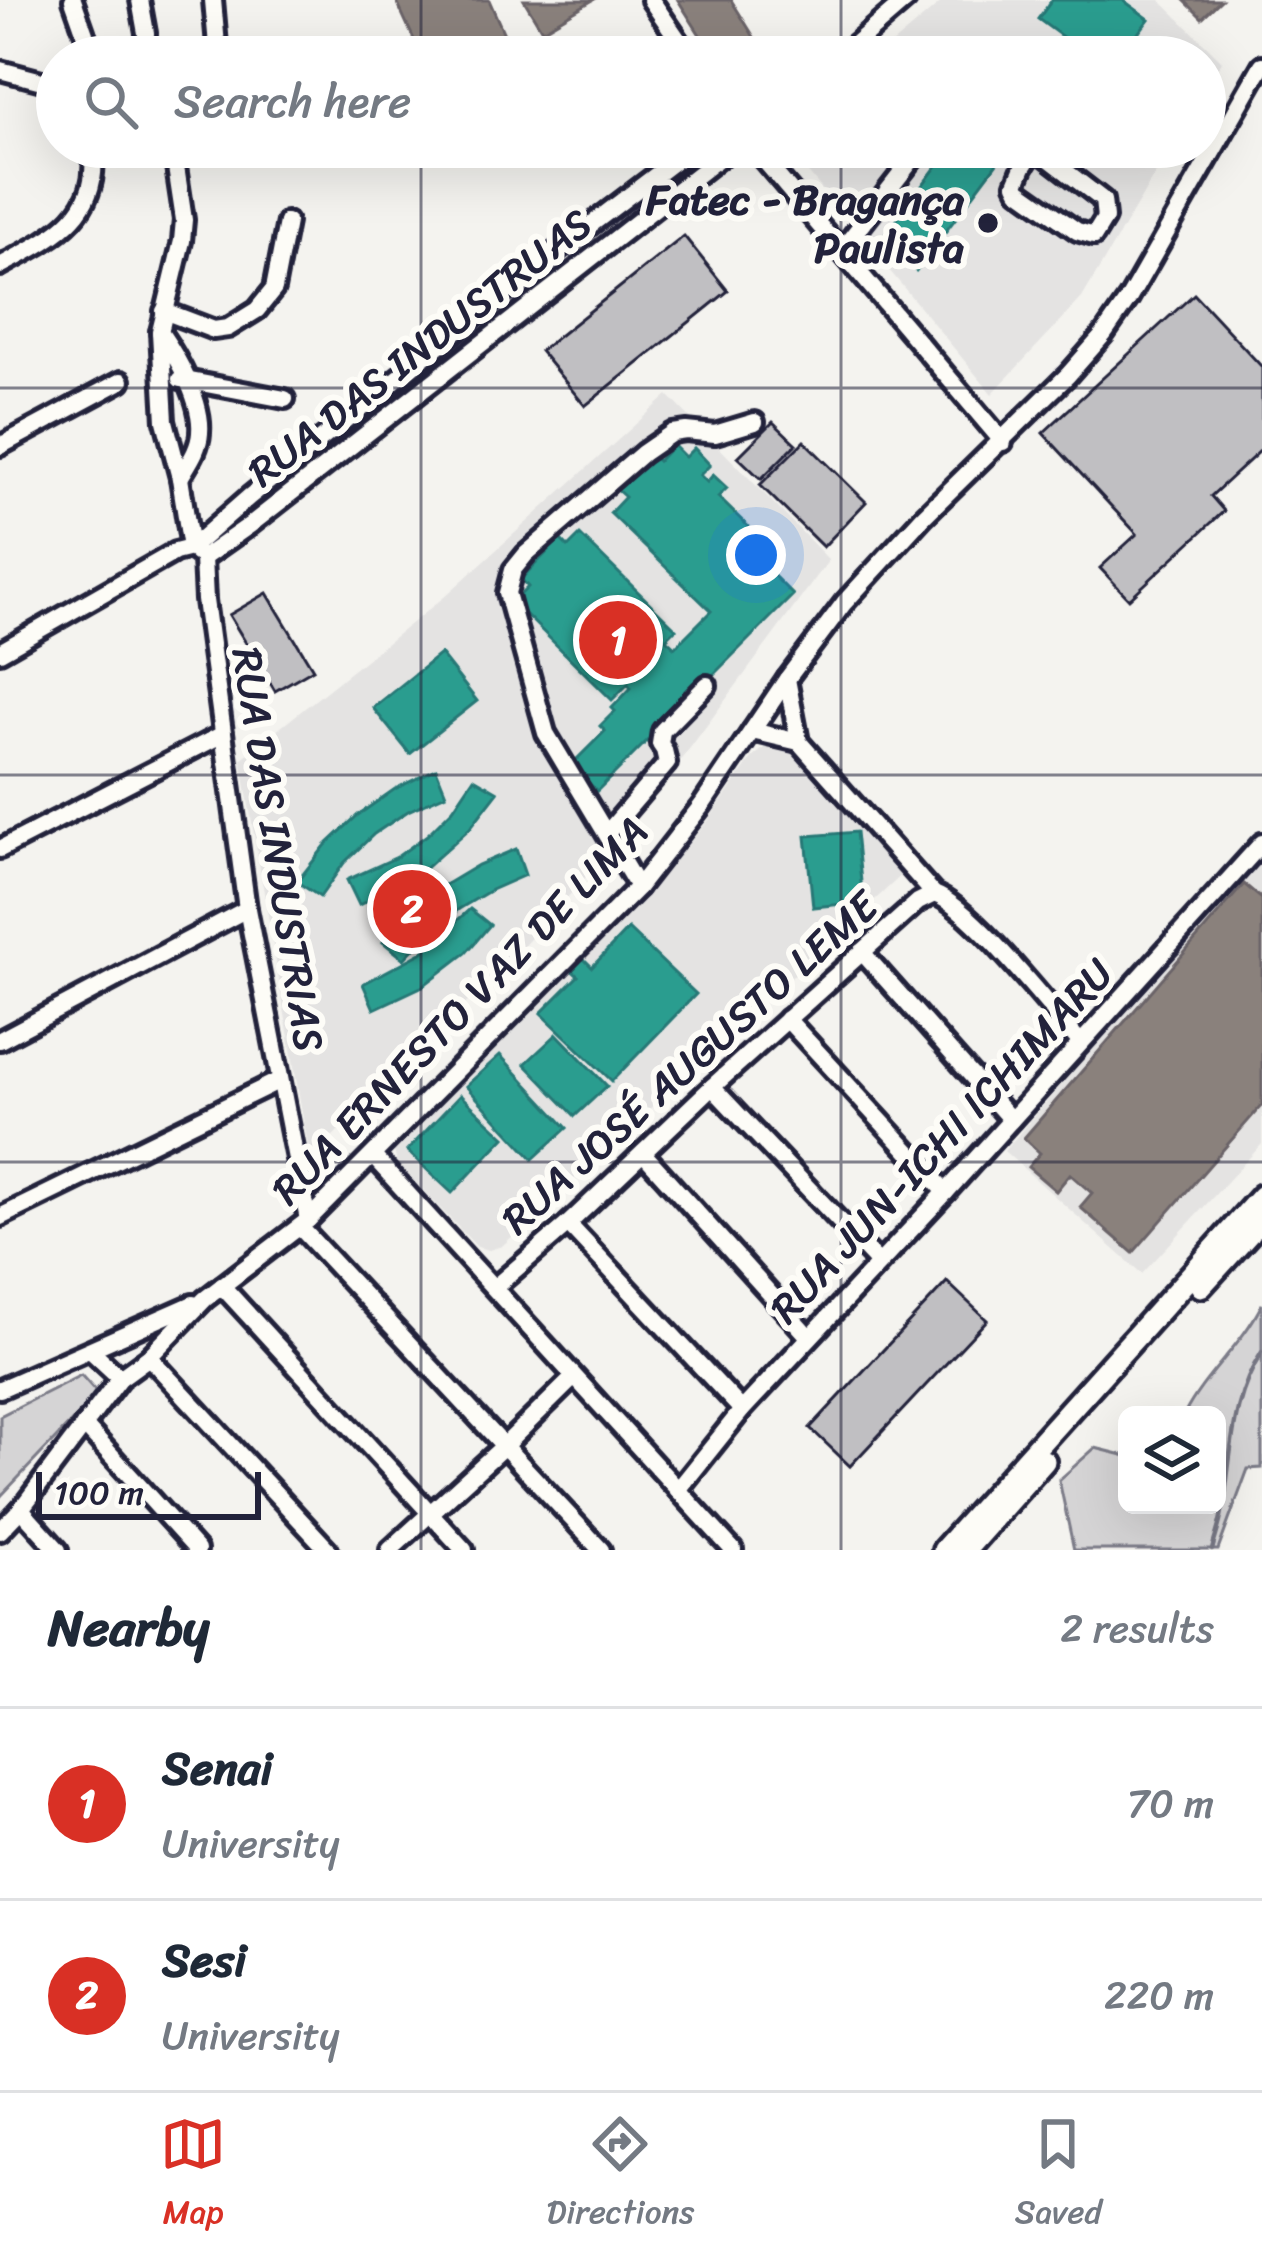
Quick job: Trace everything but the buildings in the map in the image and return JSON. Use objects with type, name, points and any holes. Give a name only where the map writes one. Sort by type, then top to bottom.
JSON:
[{"type":"main road","points":[[944,1550],[1262,1196]]},
{"type":"main road","points":[[964,1550],[1262,1219]]},
{"type":"street","points":[[73,0],[86,36]]},
{"type":"street","points":[[140,0],[146,36]]},
{"type":"street","points":[[213,0],[216,36]]},
{"type":"street","points":[[650,0],[675,36]]},
{"type":"street","points":[[864,36],[906,0]]},
{"type":"street","name":"RUA ERNESTO VAZ DE LIMA","points":[[1226,127],[1262,65]]},
{"type":"street","points":[[1,71],[36,80]]},
{"type":"street","points":[[0,266],[34,248],[82,209],[92,191],[95,168]]},
{"type":"street","name":"RUA DAS INDUSTRIAS","points":[[179,168],[182,241],[160,332],[165,422],[197,553],[247,909],[304,1224]]},
{"type":"street","points":[[0,652],[175,552],[197,553],[249,497],[665,168]]},
{"type":"street","name":"RUA DAS INDUSTRUAS","points":[[197,553],[269,510],[706,168]]},
{"type":"street","points":[[771,168],[1003,442]]},
{"type":"street","points":[[841,251],[906,168]]},
{"type":"street","points":[[1023,168],[1016,184],[1019,190],[1077,231],[1094,236],[1105,218],[1103,200],[1061,168]]},
{"type":"street","name":"RUA ERNESTO VAZ DE LIMA","points":[[205,1299],[304,1224],[638,887],[857,589],[1068,375],[1117,316],[1202,168]]},
{"type":"street","points":[[164,311],[214,330],[229,328],[257,310],[274,289],[286,222]]},
{"type":"street","points":[[160,332],[188,381],[201,425],[196,450],[180,478]]},
{"type":"street","points":[[162,376],[285,399]]},
{"type":"street","points":[[0,446],[121,381]]},
{"type":"street","points":[[638,887],[546,733],[507,593],[513,570],[526,554],[672,433],[715,434],[755,422]]},
{"type":"street","points":[[787,679],[799,742],[934,894],[947,899],[976,927],[1080,1042]]},
{"type":"street","points":[[608,832],[667,763],[659,744],[662,731],[707,686]]},
{"type":"street","points":[[752,731],[799,742]]},
{"type":"street","points":[[0,849],[224,734]]},
{"type":"street","name":"RUA JUN-ICHI ICHIMARU","points":[[678,1490],[742,1410],[1262,843]]},
{"type":"street","name":"RUA JOSÉ AUGUSTO LEME","points":[[495,1287],[787,1019],[918,902],[934,894]]},
{"type":"street","points":[[0,1040],[247,909]]},
{"type":"street","points":[[862,952],[1011,1120]]},
{"type":"street","points":[[787,1019],[946,1192]]},
{"type":"street","points":[[0,1217],[278,1082]]},
{"type":"street","points":[[712,1087],[879,1263]]},
{"type":"street","points":[[643,1153],[809,1337]]},
{"type":"street","points":[[373,1156],[733,1550]]},
{"type":"street","points":[[304,1224],[601,1550]]},
{"type":"street","points":[[568,1224],[742,1410]]},
{"type":"street","points":[[222,1286],[464,1550]]},
{"type":"street","points":[[0,1389],[205,1299]]},
{"type":"street","points":[[0,1532],[121,1378],[149,1357],[205,1299]]},
{"type":"street","points":[[90,1349],[121,1378]]},
{"type":"street","points":[[149,1357],[328,1550]]},
{"type":"street","points":[[390,1550],[574,1377]]},
{"type":"street","points":[[84,1425],[196,1550]]},
{"type":"street","points":[[21,1509],[58,1550]]},
{"type":"shaded area","points":[[944,0],[1160,0],[1197,36],[902,36]]},
{"type":"shaded area","name":"Fatec - Bragança Paulista","points":[[804,168],[1159,168],[1082,298],[992,394]]},
{"type":"shaded area","points":[[668,395],[829,560],[594,868],[519,951],[310,1159],[241,759],[443,598]]},
{"type":"shaded area","points":[[770,743],[791,751],[907,870],[502,1246],[477,1247],[397,1163],[394,1151],[569,968],[628,916],[707,822],[752,758]]},
{"type":"shaded area","points":[[1262,853],[1262,1144],[1142,1274],[1004,1151]]},
{"type":"shaded area","points":[[1262,1304],[1262,1468],[1248,1469],[1218,1550],[1074,1550],[1059,1480],[1095,1448],[1118,1454],[1118,1514],[1226,1514],[1226,1406],[1190,1406]]},
{"type":"shaded area","points":[[81,1375],[98,1394],[0,1497],[0,1416]]},
{"type":"waterway","points":[[1212,1550],[1243,1390],[1262,1352]]},
{"type":"place","name":"Fatec - Bragança Paulista","points":[[988,223]]},
{"type":"place","name":"Senai","points":[[618,640]]},
{"type":"place","name":"Sesi","points":[[412,909]]}]
